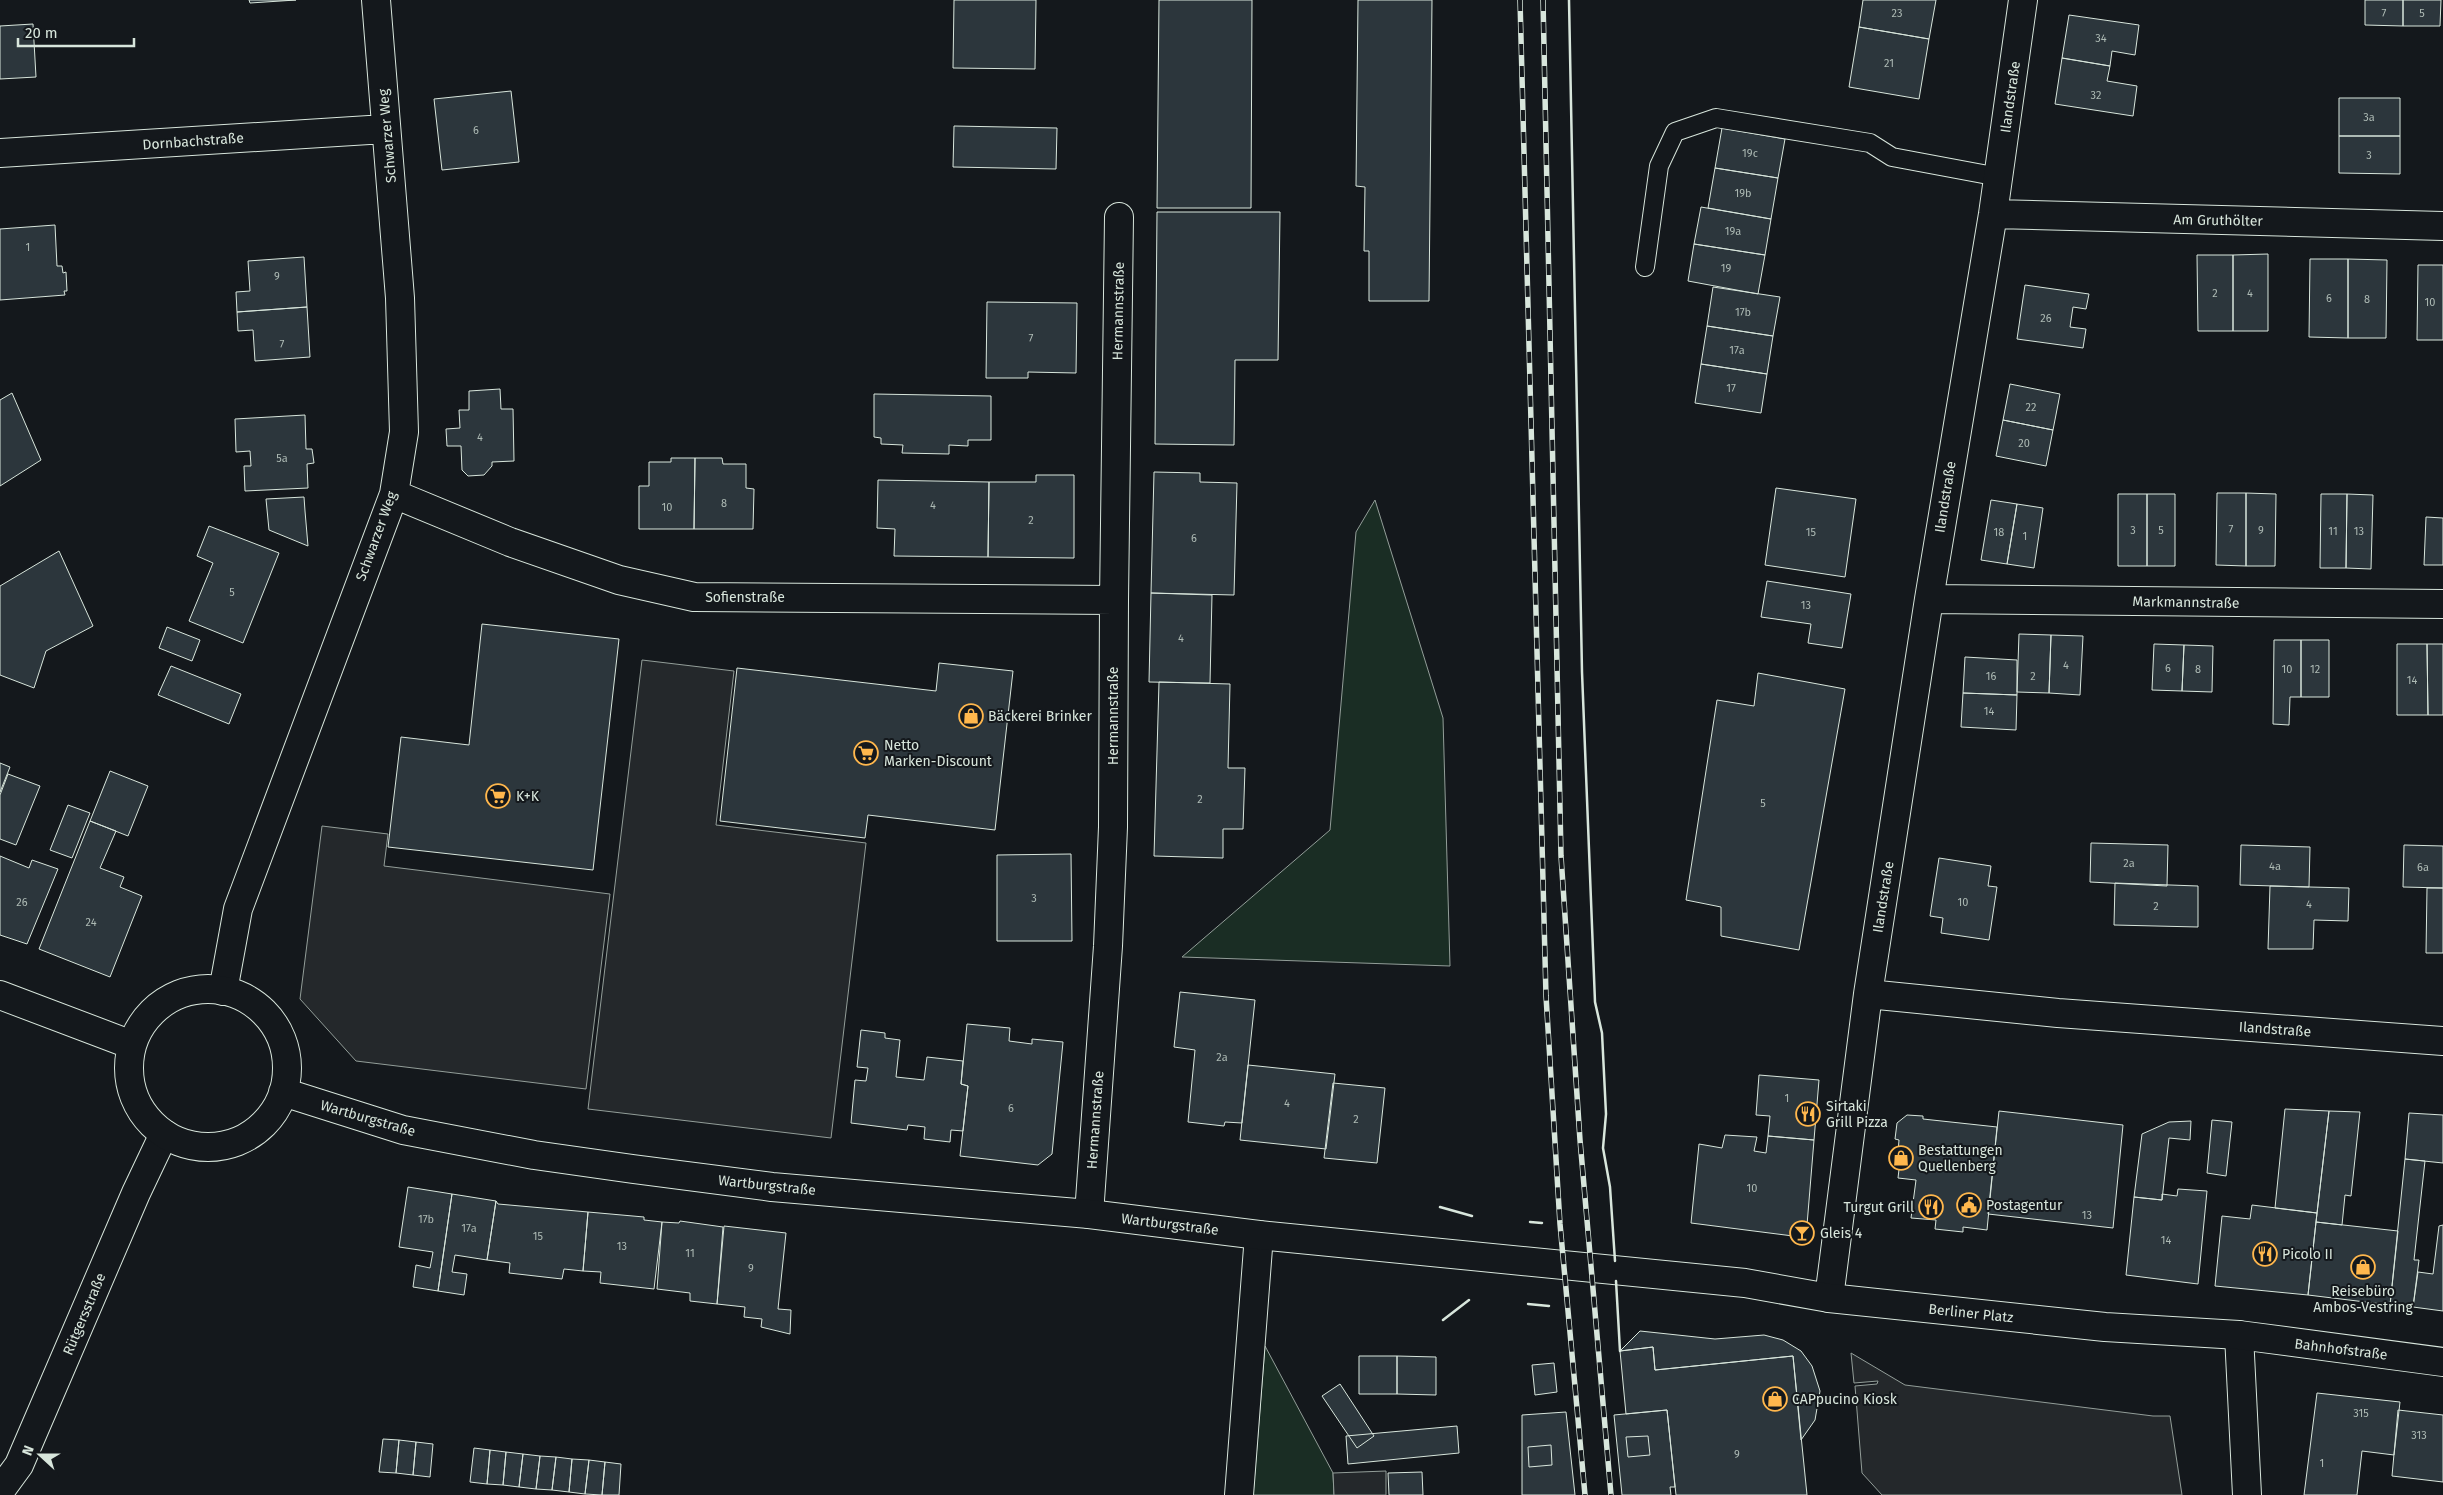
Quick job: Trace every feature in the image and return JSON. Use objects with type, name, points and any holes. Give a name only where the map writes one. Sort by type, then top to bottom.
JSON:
[{"type":"street","name":"Schwarzer Weg","points":[[223,991],[238,909],[394,494],[404,432],[400,298],[376,0]]},
{"type":"street","name":"Ilandstraße","points":[[1829,1298],[1868,994],[1929,599],[1999,177],[2023,0]]},
{"type":"street","name":"Dornbachstraße","points":[[0,153],[385,129]]},
{"type":"street","name":"Am Gruthölter","points":[[1993,214],[2443,226]]},
{"type":"street","name":"Hermannstraße","points":[[1089,1214],[1108,946],[1114,827],[1114,600],[1119,217]]},
{"type":"street","name":"Sofienstraße","points":[[394,494],[510,542],[619,580],[694,597],[1114,600]]},
{"type":"street","name":"Markmannstraße","points":[[1929,599],[2443,604]]},
{"type":"street","points":[[198,990],[223,991],[241,996],[258,1006],[271,1020],[280,1036],[286,1055],[286,1074],[283,1092],[277,1106],[259,1128],[234,1142],[205,1147],[191,1145],[164,1134],[146,1117],[134,1095],[129,1070],[132,1046],[138,1030],[148,1017],[160,1005],[174,996],[198,990]]},
{"type":"street","name":"Ilandstraße","points":[[1868,994],[2058,1013],[2443,1041]]},
{"type":"street","points":[[0,995],[132,1046]]},
{"type":"street","name":"Wartburgstraße","points":[[283,1092],[403,1130],[534,1155],[772,1187],[1089,1214],[1259,1235],[1546,1264]]},
{"type":"street","name":"Rütgersstraße","points":[[8,1490],[136,1193],[164,1134]]},
{"type":"street","points":[[1239,1495],[1259,1235]]},
{"type":"street","name":"Berliner Platz","points":[[1546,1264],[1745,1283],[1829,1298],[2105,1327],[2239,1336]]},
{"type":"street","points":[[2239,1336],[2247,1495]]},
{"type":"street","name":"Bahnhofstraße","points":[[2239,1336],[2443,1362]]},
{"type":"lane","points":[[1644,267],[1659,166],[1675,132],[1716,118],[1870,143],[1892,157],[1999,177]]},
{"type":"green space","points":[[1375,500],[1443,718],[1450,966],[1182,957],[1330,830],[1356,532]]},
{"type":"green space","points":[[1265,1346],[1333,1473],[1334,1495],[1253,1495]]},
{"type":"shaded area","points":[[642,660],[734,671],[716,825],[866,843],[831,1138],[588,1109]]},
{"type":"shaded area","points":[[322,826],[388,834],[384,866],[610,894],[586,1089],[356,1061],[300,999]]},
{"type":"shaded area","points":[[1851,1353],[1905,1385],[2153,1416],[2170,1416],[2182,1495],[1882,1495],[1862,1473],[1855,1386],[1877,1384],[1878,1381],[1854,1383]]},
{"type":"shaded area","points":[[1386,1471],[1386,1495],[1334,1495],[1333,1473]]},
{"type":"building","points":[[249,0],[296,0],[250,3]]},
{"type":"building","points":[[954,0],[1036,0],[1035,69],[953,68]]},
{"type":"building","points":[[1159,0],[1252,0],[1251,208],[1157,208]]},
{"type":"building","points":[[1358,0],[1432,0],[1429,301],[1369,301],[1369,251],[1364,251],[1365,187],[1356,186]]},
{"type":"building","points":[[1863,0],[1936,0],[1929,39],[1859,27]]},
{"type":"building","points":[[2365,0],[2403,0],[2403,26],[2365,25]]},
{"type":"building","points":[[2403,0],[2441,0],[2440,26],[2403,26]]},
{"type":"building","points":[[2069,15],[2139,25],[2135,55],[2112,51],[2110,66],[2062,58]]},
{"type":"building","points":[[33,24],[36,77],[0,79],[0,26]]},
{"type":"building","points":[[1859,27],[1929,39],[1919,99],[1849,87]]},
{"type":"building","points":[[2062,58],[2110,66],[2107,81],[2137,86],[2133,116],[2055,104]]},
{"type":"building","points":[[511,91],[519,162],[442,170],[434,99]]},
{"type":"building","points":[[2339,98],[2400,98],[2400,136],[2339,136]]},
{"type":"building","points":[[954,126],[1057,128],[1056,169],[953,167]]},
{"type":"building","points":[[1722,128],[1785,139],[1778,178],[1715,168]]},
{"type":"building","points":[[2339,136],[2400,136],[2400,174],[2339,173]]},
{"type":"building","points":[[1715,168],[1778,178],[1771,219],[1708,208]]},
{"type":"building","points":[[1701,207],[1771,219],[1765,255],[1694,244]]},
{"type":"building","points":[[1157,212],[1280,212],[1278,360],[1235,360],[1234,445],[1155,444]]},
{"type":"building","points":[[55,225],[57,266],[62,266],[63,273],[66,272],[67,291],[64,291],[65,295],[0,300],[0,229]]},
{"type":"building","points":[[1694,244],[1765,255],[1758,294],[1688,281]]},
{"type":"building","points":[[2268,254],[2268,331],[2233,331],[2233,255]]},
{"type":"building","points":[[2197,255],[2233,255],[2233,331],[2198,331]]},
{"type":"building","points":[[304,257],[307,307],[237,312],[236,292],[250,291],[248,261]]},
{"type":"building","points":[[2310,259],[2348,259],[2348,338],[2309,337]]},
{"type":"building","points":[[2348,259],[2387,260],[2386,338],[2348,338]]},
{"type":"building","points":[[2418,265],[2443,265],[2443,340],[2417,340]]},
{"type":"building","points":[[2025,285],[2089,294],[2086,309],[2073,307],[2070,327],[2086,329],[2083,348],[2017,339]]},
{"type":"building","points":[[1713,287],[1780,297],[1773,336],[1707,326]]},
{"type":"building","points":[[987,302],[1077,303],[1076,373],[1028,372],[1028,378],[986,378]]},
{"type":"building","points":[[307,307],[310,357],[255,361],[253,330],[238,331],[237,312]]},
{"type":"building","points":[[1707,326],[1773,336],[1767,374],[1701,364]]},
{"type":"building","points":[[1701,364],[1767,374],[1761,413],[1695,403]]},
{"type":"building","points":[[2010,384],[2060,394],[2053,430],[2003,420]]},
{"type":"building","points":[[500,389],[501,409],[513,409],[514,461],[492,462],[492,466],[484,475],[468,476],[462,470],[461,446],[447,446],[446,429],[460,428],[459,410],[469,410],[469,391]]},
{"type":"building","points":[[12,393],[41,460],[0,486],[0,400]]},
{"type":"building","points":[[874,394],[991,396],[991,440],[968,440],[968,446],[949,445],[949,454],[902,453],[903,445],[881,444],[881,438],[874,437]]},
{"type":"building","points":[[305,415],[306,449],[312,449],[314,463],[307,464],[308,488],[245,491],[244,466],[251,466],[250,451],[236,452],[235,419]]},
{"type":"building","points":[[2003,420],[2053,430],[2046,466],[1996,456]]},
{"type":"building","points":[[671,458],[695,458],[694,529],[639,529],[639,486],[649,486],[649,462],[671,462]]},
{"type":"building","points":[[695,458],[722,458],[723,464],[746,464],[746,488],[754,489],[753,529],[694,529]]},
{"type":"building","points":[[1154,472],[1200,473],[1200,482],[1237,483],[1234,595],[1151,593]]},
{"type":"building","points":[[1036,475],[1074,475],[1074,558],[988,557],[989,482],[1036,482]]},
{"type":"building","points":[[878,480],[989,482],[988,557],[894,556],[895,529],[877,528]]},
{"type":"building","points":[[1776,488],[1856,499],[1845,577],[1765,565]]},
{"type":"building","points":[[2217,493],[2246,493],[2246,566],[2216,565]]},
{"type":"building","points":[[2246,493],[2276,494],[2275,566],[2246,566]]},
{"type":"building","points":[[2118,494],[2147,494],[2147,566],[2118,566]]},
{"type":"building","points":[[2147,494],[2175,494],[2175,566],[2147,566]]},
{"type":"building","points":[[2321,494],[2347,494],[2346,568],[2320,568]]},
{"type":"building","points":[[2347,494],[2373,495],[2371,569],[2346,568]]},
{"type":"building","points":[[304,497],[308,546],[269,530],[266,499]]},
{"type":"building","points":[[1991,500],[2017,504],[2007,564],[1981,560]]},
{"type":"building","points":[[2017,504],[2043,508],[2034,568],[2007,564]]},
{"type":"building","points":[[2426,517],[2443,518],[2443,565],[2424,565]]},
{"type":"building","points":[[209,526],[279,553],[243,643],[189,621],[213,563],[197,556]]},
{"type":"building","points":[[59,551],[93,626],[46,651],[34,688],[0,675],[0,586]]},
{"type":"building","points":[[1767,581],[1851,594],[1842,648],[1808,643],[1811,624],[1761,617]]},
{"type":"building","points":[[1151,593],[1212,595],[1210,683],[1149,682]]},
{"type":"building","name":"K+K","points":[[482,624],[619,639],[593,870],[388,847],[401,737],[469,745]]},
{"type":"building","points":[[167,627],[200,640],[192,661],[159,648]]},
{"type":"building","points":[[2019,634],[2051,635],[2049,693],[2017,692]]},
{"type":"building","points":[[2051,635],[2083,636],[2080,695],[2049,693]]},
{"type":"building","points":[[2274,640],[2301,640],[2301,697],[2290,697],[2289,725],[2273,724]]},
{"type":"building","points":[[2301,640],[2329,640],[2329,697],[2301,697]]},
{"type":"building","points":[[2154,644],[2184,645],[2182,691],[2152,690]]},
{"type":"building","points":[[2397,644],[2427,644],[2428,715],[2397,715]]},
{"type":"building","points":[[2427,644],[2443,644],[2443,715],[2428,715]]},
{"type":"building","points":[[2184,645],[2213,646],[2212,692],[2182,691]]},
{"type":"building","points":[[1965,657],[2017,660],[2017,695],[1963,693]]},
{"type":"building","name":"Netto Marken-Discount","points":[[939,663],[1013,671],[995,830],[868,815],[865,838],[720,821],[737,668],[936,691]]},
{"type":"building","points":[[171,666],[241,694],[229,724],[158,695]]},
{"type":"building","points":[[1758,673],[1845,689],[1799,950],[1721,936],[1721,907],[1686,900],[1717,700],[1754,706]]},
{"type":"building","points":[[1159,682],[1230,684],[1228,768],[1245,768],[1243,829],[1223,829],[1223,858],[1154,856]]},
{"type":"building","points":[[1963,693],[2017,695],[2016,730],[1961,727]]},
{"type":"building","points":[[0,763],[10,767],[0,792]]},
{"type":"building","points":[[110,771],[148,786],[128,836],[90,821]]},
{"type":"building","points":[[8,774],[40,786],[16,845],[0,839],[0,795]]},
{"type":"building","points":[[68,805],[90,813],[72,858],[50,850]]},
{"type":"building","points":[[90,821],[116,831],[100,868],[124,877],[120,887],[142,896],[110,977],[39,949]]},
{"type":"building","points":[[2091,843],[2168,845],[2167,886],[2090,882]]},
{"type":"building","points":[[2241,845],[2310,847],[2309,887],[2240,885]]},
{"type":"building","points":[[2404,845],[2443,846],[2443,888],[2403,887]]},
{"type":"building","points":[[1071,854],[1072,941],[997,941],[997,855]]},
{"type":"building","points":[[0,856],[29,868],[32,860],[58,869],[27,944],[0,935]]},
{"type":"building","points":[[1939,858],[1991,866],[1988,886],[1997,887],[1989,940],[1941,933],[1943,918],[1930,916]]},
{"type":"building","points":[[2115,883],[2198,886],[2198,927],[2114,925]]},
{"type":"building","points":[[2270,886],[2349,888],[2348,921],[2314,920],[2313,949],[2268,949]]},
{"type":"building","points":[[2427,888],[2443,888],[2443,953],[2426,953]]},
{"type":"building","points":[[1180,992],[1255,1000],[1242,1123],[1225,1122],[1224,1126],[1188,1122],[1195,1050],[1174,1047]]},
{"type":"building","points":[[967,1024],[1010,1028],[1009,1041],[1032,1044],[1032,1039],[1063,1042],[1052,1154],[1038,1165],[960,1156],[968,1086],[961,1084]]},
{"type":"building","points":[[861,1030],[885,1033],[885,1038],[900,1040],[896,1077],[924,1080],[927,1057],[963,1061],[961,1084],[968,1086],[963,1131],[951,1130],[950,1142],[924,1139],[925,1127],[908,1125],[907,1130],[851,1123],[855,1080],[866,1081],[868,1068],[857,1067]]},
{"type":"building","points":[[1248,1065],[1335,1074],[1326,1149],[1240,1140]]},
{"type":"building","points":[[1759,1075],[1819,1080],[1814,1140],[1768,1136],[1770,1116],[1756,1115]]},
{"type":"building","points":[[1333,1083],[1385,1088],[1377,1163],[1324,1158]]},
{"type":"building","points":[[2285,1109],[2329,1111],[2317,1213],[2275,1208]]},
{"type":"building","points":[[1999,1111],[2123,1125],[2113,1228],[1988,1214]]},
{"type":"building","points":[[2329,1111],[2360,1112],[2351,1196],[2345,1195],[2342,1225],[2316,1222]]},
{"type":"building","points":[[2409,1113],[2443,1115],[2443,1163],[2405,1159]]},
{"type":"building","points":[[1907,1115],[1923,1116],[1923,1119],[1997,1127],[1987,1230],[1963,1227],[1963,1232],[1935,1229],[1936,1220],[1911,1218],[1916,1180],[1898,1178],[1901,1152],[1898,1152],[1899,1140],[1895,1139],[1897,1123]]},
{"type":"building","points":[[2212,1120],[2232,1122],[2226,1176],[2207,1173]]},
{"type":"building","points":[[2191,1121],[2190,1140],[2169,1138],[2162,1200],[2134,1197],[2142,1134],[2169,1122]]},
{"type":"building","points":[[1725,1135],[1757,1137],[1754,1151],[1766,1153],[1768,1136],[1814,1140],[1807,1225],[1810,1234],[1803,1240],[1793,1236],[1691,1223],[1699,1144],[1722,1148]]},
{"type":"building","points":[[2405,1159],[2425,1161],[2414,1260],[2419,1260],[2413,1307],[2390,1305]]},
{"type":"building","points":[[408,1187],[452,1194],[438,1291],[413,1287],[416,1265],[430,1268],[433,1252],[399,1247]]},
{"type":"building","points":[[2178,1189],[2207,1191],[2198,1284],[2126,1275],[2134,1197],[2162,1200],[2162,1194],[2177,1196]]},
{"type":"building","points":[[452,1194],[496,1201],[487,1260],[455,1255],[452,1272],[467,1274],[464,1295],[438,1291]]},
{"type":"building","points":[[496,1201],[498,1204],[588,1212],[583,1271],[564,1269],[562,1279],[509,1273],[510,1263],[487,1260]]},
{"type":"building","name":"Picolo II","points":[[2252,1205],[2317,1213],[2308,1295],[2215,1286],[2222,1216],[2250,1219]]},
{"type":"building","points":[[588,1212],[644,1217],[644,1220],[662,1222],[654,1289],[600,1283],[601,1272],[583,1271]]},
{"type":"building","points":[[680,1221],[723,1227],[717,1304],[690,1301],[690,1293],[657,1289],[662,1222],[679,1223]]},
{"type":"building","points":[[2316,1222],[2398,1231],[2390,1305],[2308,1295]]},
{"type":"building","points":[[2443,1225],[2443,1311],[2413,1307],[2418,1272],[2433,1274],[2439,1226]]},
{"type":"building","points":[[724,1226],[786,1233],[778,1309],[791,1310],[790,1334],[761,1327],[762,1319],[744,1317],[745,1307],[717,1304]]},
{"type":"building","points":[[1640,1331],[1715,1339],[1764,1335],[1783,1340],[1801,1351],[1812,1366],[1820,1391],[1815,1420],[1801,1440],[1793,1356],[1655,1370],[1653,1347],[1620,1351]]},
{"type":"building","points":[[1653,1347],[1655,1370],[1793,1356],[1807,1495],[1676,1495],[1667,1410],[1626,1414],[1620,1351]]},
{"type":"building","points":[[1359,1356],[1397,1356],[1397,1394],[1359,1394]]},
{"type":"building","points":[[1397,1356],[1436,1357],[1436,1395],[1397,1394]]},
{"type":"building","points":[[1554,1363],[1557,1392],[1535,1395],[1532,1365]]},
{"type":"building","points":[[1340,1384],[1374,1436],[1357,1448],[1322,1396]]},
{"type":"building","points":[[2317,1393],[2400,1402],[2394,1455],[2362,1451],[2357,1495],[2304,1495]]},
{"type":"building","points":[[1667,1410],[1675,1487],[1670,1487],[1671,1495],[1622,1495],[1614,1415]]},
{"type":"building","points":[[2398,1410],[2443,1415],[2443,1482],[2392,1476]]},
{"type":"building","points":[[1566,1412],[1575,1495],[1522,1495],[1522,1415]]},
{"type":"building","points":[[1457,1426],[1459,1453],[1348,1464],[1346,1436]]},
{"type":"building","points":[[1648,1436],[1650,1455],[1628,1457],[1626,1437]]},
{"type":"building","points":[[383,1439],[399,1440],[396,1473],[379,1472]]},
{"type":"building","points":[[399,1440],[416,1442],[413,1475],[396,1473]]},
{"type":"building","points":[[416,1442],[433,1444],[430,1477],[413,1475]]},
{"type":"building","points":[[1551,1445],[1552,1465],[1529,1467],[1528,1447]]},
{"type":"building","points":[[474,1448],[490,1450],[487,1484],[470,1482]]},
{"type":"building","points":[[490,1450],[506,1452],[503,1485],[487,1484]]},
{"type":"building","points":[[506,1452],[523,1454],[519,1487],[503,1485]]},
{"type":"building","points":[[523,1454],[540,1456],[536,1489],[519,1487]]},
{"type":"building","points":[[540,1456],[556,1457],[552,1490],[536,1489]]},
{"type":"building","points":[[556,1457],[572,1459],[569,1492],[552,1490]]},
{"type":"building","points":[[572,1459],[589,1460],[585,1494],[569,1492]]},
{"type":"building","points":[[589,1460],[605,1462],[602,1495],[585,1494]]},
{"type":"building","points":[[605,1462],[621,1464],[619,1495],[602,1495]]},
{"type":"building","points":[[1422,1472],[1423,1495],[1389,1495],[1388,1473]]},
{"type":"railway","points":[[1520,0],[1546,996],[1560,1224],[1585,1495]]},
{"type":"railway","points":[[1543,0],[1561,856],[1580,1140],[1611,1495]]},
{"type":"wall","points":[[1569,0],[1582,672],[1595,1002],[1602,1033],[1606,1114],[1603,1148],[1610,1187],[1615,1261]]},
{"type":"wall","points":[[1440,1207],[1472,1216]]},
{"type":"wall","points":[[1530,1222],[1542,1223]]},
{"type":"wall","points":[[1616,1281],[1620,1351]]},
{"type":"wall","points":[[1443,1320],[1469,1300]]},
{"type":"wall","points":[[1528,1304],[1549,1306]]},
{"type":"place","name":"Bäckerei Brinker","points":[[971,716]]},
{"type":"place","name":"Netto Marken-Discount","points":[[866,753]]},
{"type":"place","name":"K+K","points":[[498,796]]},
{"type":"place","name":"Sirtaki Grill Pizza","points":[[1808,1114]]},
{"type":"place","name":"Bestattungen Quellenberg","points":[[1901,1158]]},
{"type":"place","name":"Postagentur","points":[[1969,1205]]},
{"type":"place","name":"Turgut Grill","points":[[1931,1207]]},
{"type":"place","name":"Gleis 4","points":[[1802,1233]]},
{"type":"place","name":"Picolo II","points":[[2265,1254]]},
{"type":"place","name":"Reisebüro Ambos-Vestring","points":[[2363,1267]]},
{"type":"place","name":"CAPpucino Kiosk","points":[[1775,1399]]}]
